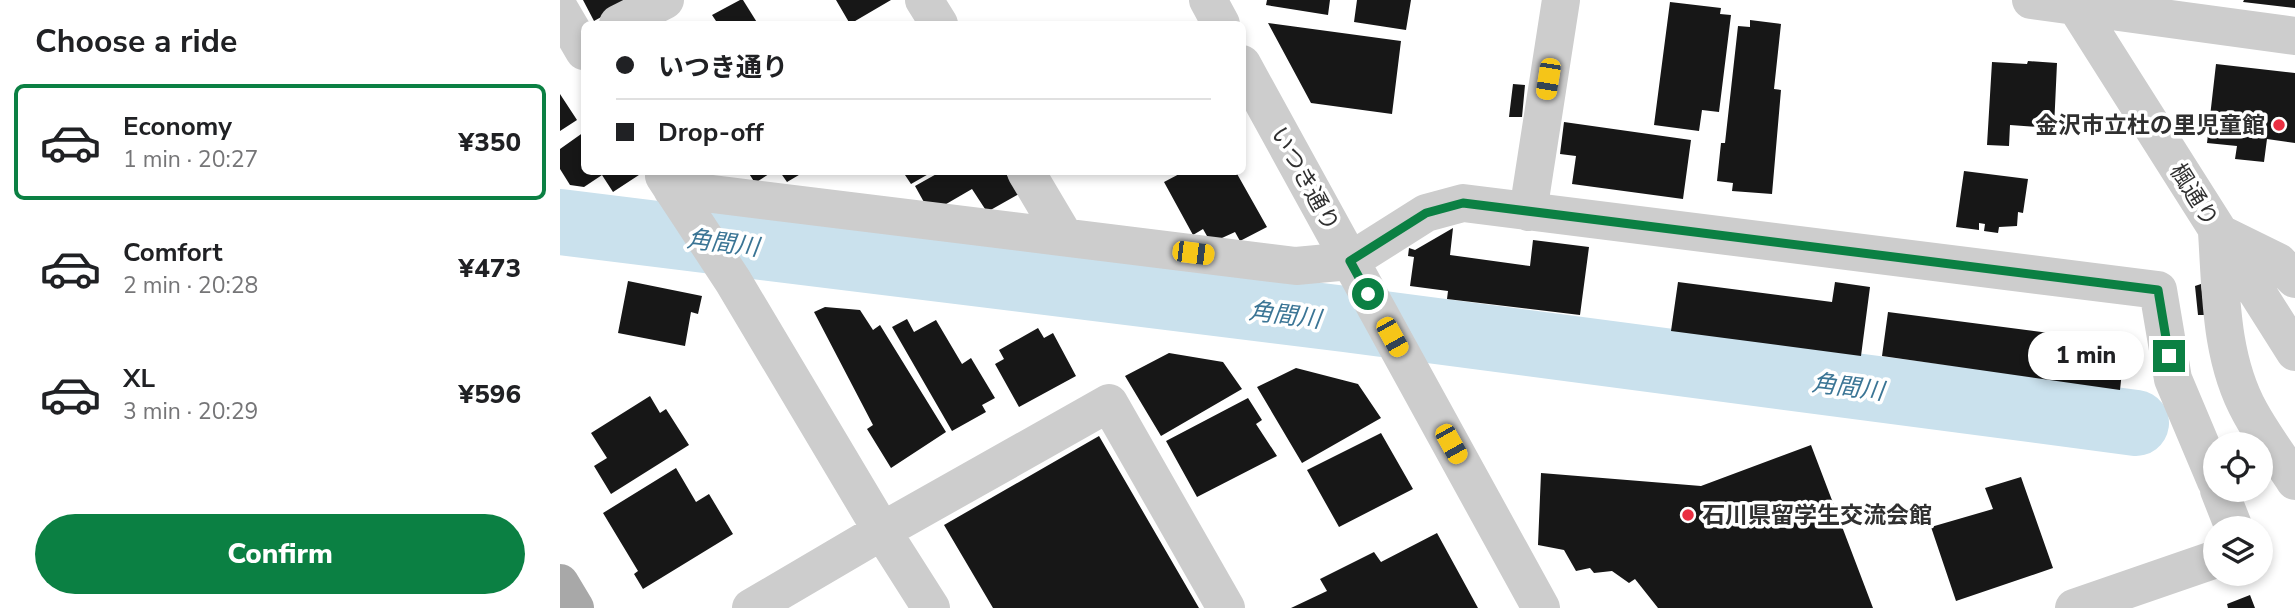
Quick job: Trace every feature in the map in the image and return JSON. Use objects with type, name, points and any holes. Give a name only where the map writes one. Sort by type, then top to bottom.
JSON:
[{"type":"main road","points":[[560,583],[575,608]]},
{"type":"street","points":[[624,21],[665,0]]},
{"type":"street","points":[[924,0],[937,21]]},
{"type":"street","points":[[1208,0],[1219,21]]},
{"type":"street","points":[[1528,212],[1561,0]]},
{"type":"street","points":[[2031,0],[2074,3],[2295,36]]},
{"type":"street","name":"楓通り","points":[[2074,3],[2295,352]]},
{"type":"street","points":[[560,10],[581,43]]},
{"type":"street","name":"いつき通り","points":[[1246,71],[1541,608]]},
{"type":"street","points":[[1028,175],[1064,236]]},
{"type":"street","points":[[674,191],[1296,266],[1350,261],[1426,213],[1463,203],[2158,290],[2173,379],[2203,450]]},
{"type":"street","points":[[674,191],[723,266],[931,608]]},
{"type":"street","points":[[2295,279],[2278,262],[2217,232],[2222,310],[2230,363],[2249,411],[2295,481]]},
{"type":"street","points":[[751,608],[1109,403],[1226,608]]},
{"type":"street","points":[[2074,608],[2203,563]]},
{"type":"building","points":[[583,0],[632,0],[594,21]]},
{"type":"building","points":[[743,0],[756,21],[716,21],[712,15]]},
{"type":"building","points":[[836,0],[891,0],[855,21],[848,21]]},
{"type":"building","points":[[1267,0],[1330,0],[1328,15],[1266,5]]},
{"type":"building","points":[[1357,0],[1411,0],[1406,30],[1354,22]]},
{"type":"building","points":[[2295,0],[2295,8],[2243,2]]},
{"type":"building","points":[[1670,2],[1721,8],[1720,14],[1731,15],[1719,112],[1702,110],[1699,131],[1654,125]]},
{"type":"building","points":[[1750,20],[1781,24],[1774,89],[1781,90],[1772,194],[1732,191],[1733,183],[1717,181],[1721,143],[1725,143],[1738,26],[1750,27]]},
{"type":"building","points":[[1268,23],[1401,41],[1392,114],[1311,103]]},
{"type":"building","points":[[2028,61],[2057,63],[2054,128],[2010,125],[2009,146],[1987,145],[1992,62],[2027,64]]},
{"type":"building","points":[[2216,64],[2295,73],[2295,143],[2267,139],[2264,162],[2235,159],[2237,146],[2207,143]]},
{"type":"building","points":[[1513,84],[1525,85],[1522,117],[1509,117]]},
{"type":"building","points":[[560,94],[577,120],[560,131]]},
{"type":"building","points":[[1564,122],[1691,140],[1683,199],[1572,184],[1576,156],[1560,154]]},
{"type":"building","points":[[581,134],[581,175],[602,175],[584,187],[570,185],[560,169],[560,149]]},
{"type":"building","points":[[1964,171],[2028,179],[2023,213],[2018,212],[2017,226],[1999,227],[1998,233],[1984,231],[1985,224],[1979,223],[1979,230],[1956,227]]},
{"type":"building","points":[[602,175],[639,175],[613,192]]},
{"type":"building","points":[[750,175],[767,175],[755,183]]},
{"type":"building","points":[[782,175],[799,175],[787,182]]},
{"type":"building","points":[[905,175],[927,175],[911,184]]},
{"type":"building","points":[[935,175],[1007,175],[1019,194],[987,212],[972,189],[941,207],[925,204],[915,186]]},
{"type":"building","points":[[1177,175],[1238,175],[1267,227],[1240,241],[1235,232],[1211,243],[1203,229],[1193,235],[1164,182]]},
{"type":"building","points":[[1453,228],[1450,255],[1530,266],[1533,240],[1589,247],[1580,315],[1447,299],[1448,291],[1410,286],[1414,257],[1408,256],[1409,248],[1415,250]]},
{"type":"building","points":[[628,281],[702,296],[698,314],[691,312],[685,346],[618,333]]},
{"type":"building","points":[[1678,282],[1832,302],[1835,282],[1870,287],[1861,356],[1671,331]]},
{"type":"building","points":[[2201,284],[2205,315],[2198,315],[2195,286]]},
{"type":"building","points":[[825,307],[860,310],[873,330],[880,325],[946,432],[891,468],[867,429],[873,425],[814,312]]},
{"type":"building","points":[[1888,312],[2125,343],[2120,390],[1882,356]]},
{"type":"building","points":[[907,319],[914,332],[936,320],[962,364],[971,358],[995,398],[982,405],[986,412],[952,431],[892,327]]},
{"type":"building","points":[[1038,328],[1044,338],[1053,333],[1076,376],[1019,407],[995,364],[1004,359],[999,350]]},
{"type":"building","points":[[1169,353],[1223,362],[1242,389],[1161,436],[1125,376]]},
{"type":"building","points":[[1296,368],[1358,384],[1381,418],[1302,463],[1257,387]]},
{"type":"building","points":[[650,396],[660,413],[666,409],[689,445],[611,494],[594,466],[607,458],[591,433]]},
{"type":"building","points":[[1248,398],[1262,420],[1256,424],[1277,456],[1197,497],[1166,441]]},
{"type":"building","points":[[1381,433],[1413,489],[1339,527],[1307,470]]},
{"type":"building","points":[[1099,436],[1199,608],[993,608],[944,525]]},
{"type":"building","name":"石川県留学生交流会館","points":[[1811,445],[1873,608],[1658,608],[1635,579],[1629,583],[1612,571],[1594,573],[1590,568],[1576,571],[1564,550],[1538,545],[1541,473],[1701,486]]},
{"type":"building","points":[[676,468],[696,502],[709,494],[733,534],[643,589],[634,574],[638,571],[603,513]]},
{"type":"building","points":[[2021,477],[2053,568],[1956,601],[1931,527],[1993,509],[1985,488]]},
{"type":"building","points":[[1437,533],[1478,608],[1291,608],[1327,591],[1320,579],[1374,552],[1381,562]]},
{"type":"building","points":[[2250,595],[2255,608],[2228,608],[2227,604]]},
{"type":"waterway","name":"角間川","points":[[560,222],[1345,319],[2136,423]]},
{"type":"place","name":"金沢市立杜の里児童館","points":[[2279,125]]},
{"type":"place","name":"石川県留学生交流会館","points":[[1688,515]]},
{"type":"route","points":[[1368,294],[1350,261],[1426,213],[1463,203],[2158,290],[2169,356]]}]
